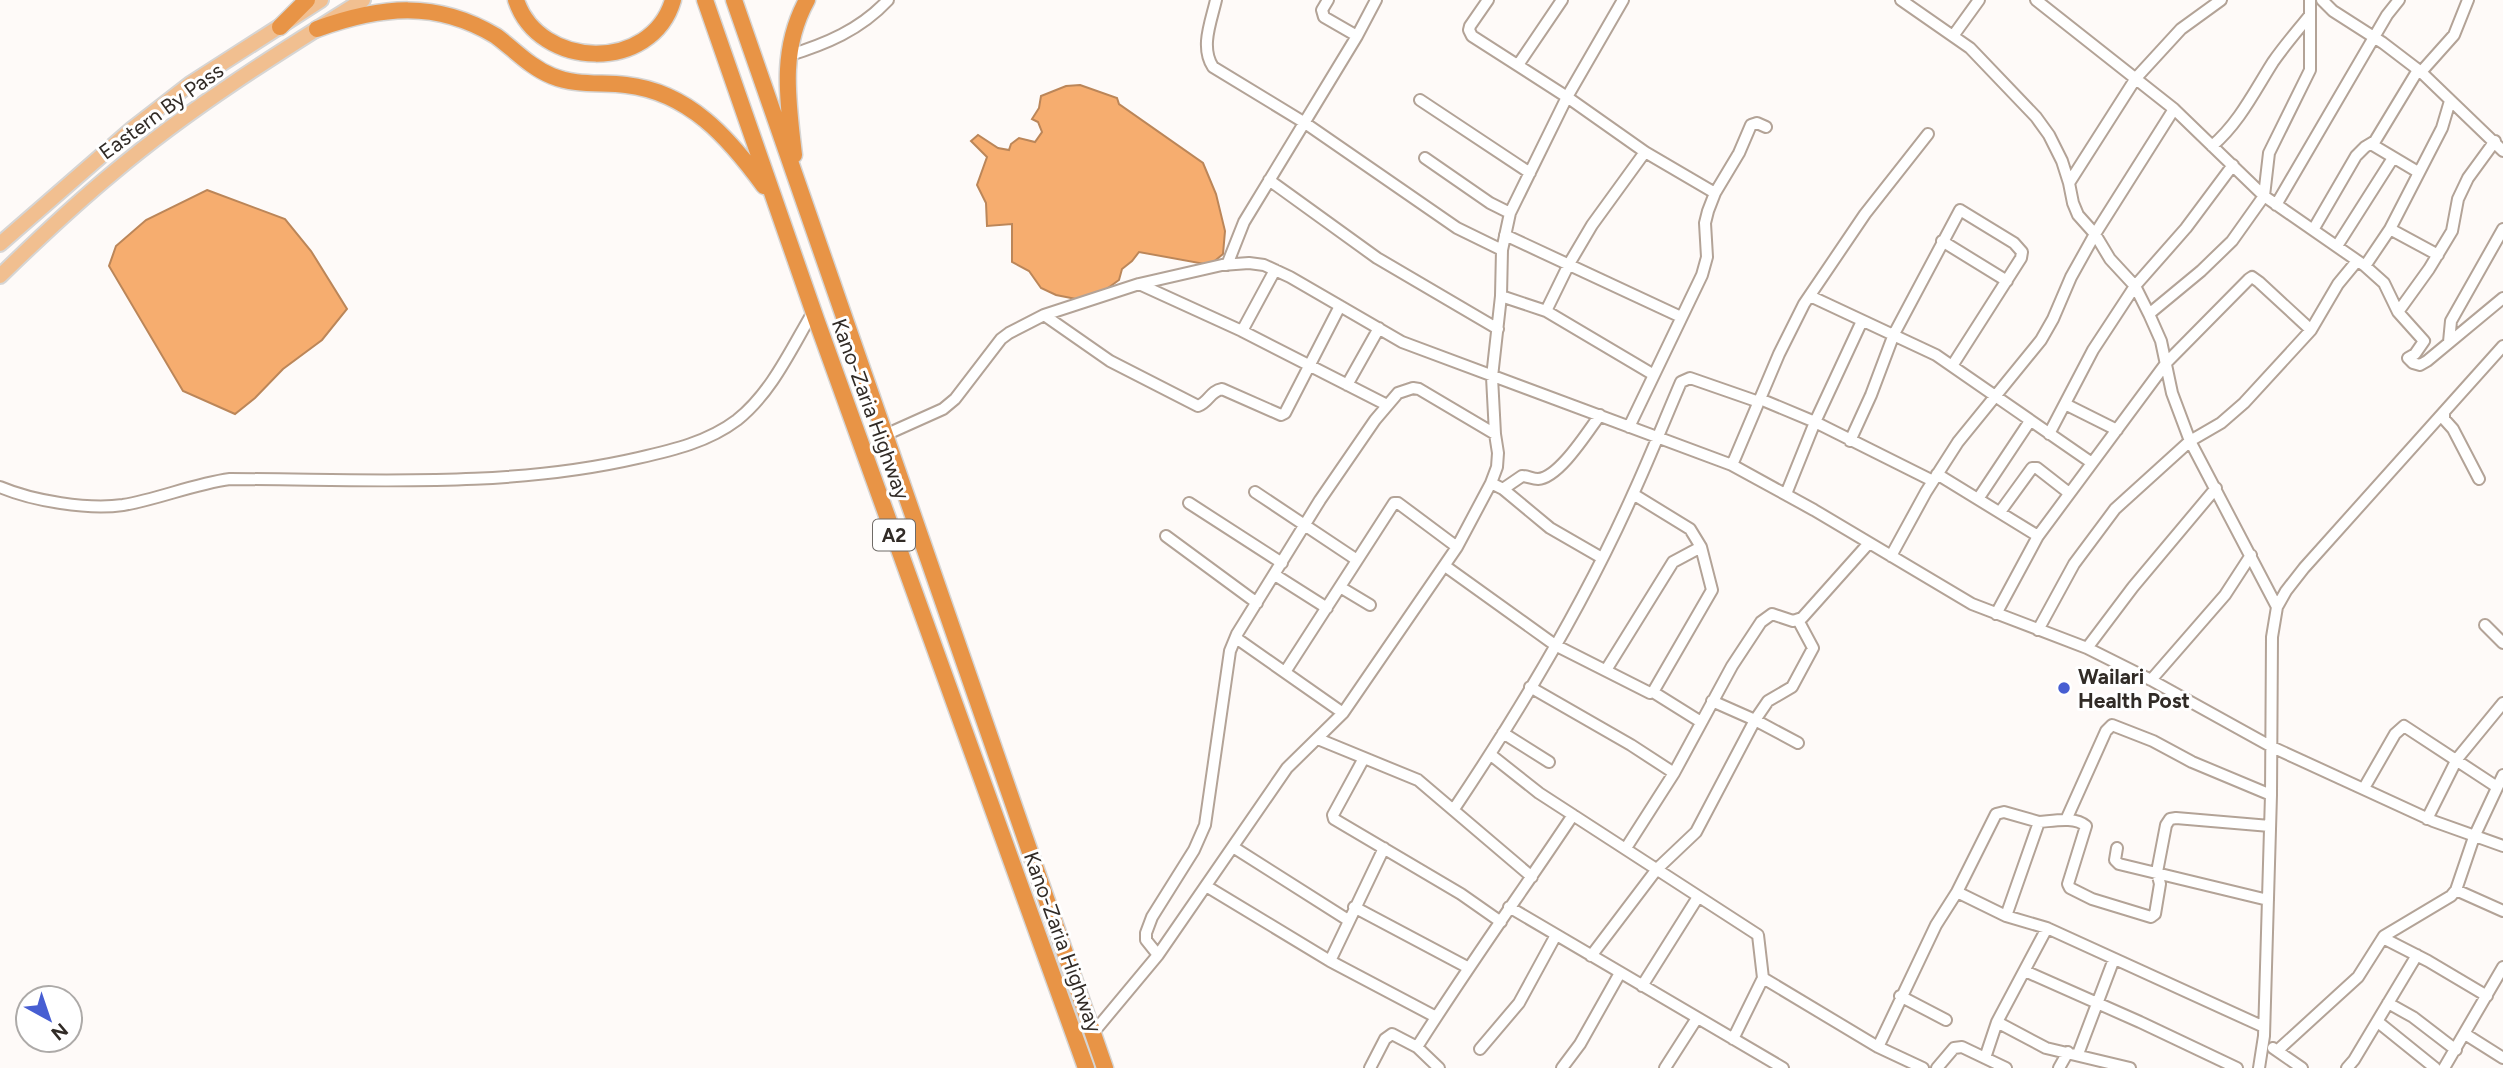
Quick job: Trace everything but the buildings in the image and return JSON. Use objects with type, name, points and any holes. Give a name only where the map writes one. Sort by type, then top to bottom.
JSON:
[{"type":"highway","points":[[279,27],[307,0]]},
{"type":"highway","points":[[516,0],[530,27],[542,37],[557,46],[585,55],[611,53],[633,45],[656,28],[673,0]]},
{"type":"highway","name":"Kano-Zaria Highway","points":[[705,0],[813,312],[1086,1068]]},
{"type":"highway","name":"Kano-Zaria Highway","points":[[734,0],[1105,1068]]},
{"type":"highway","points":[[797,186],[786,79],[787,56],[800,12],[807,0]]},
{"type":"highway","points":[[317,29],[359,14],[396,8],[416,7],[460,18],[488,32],[535,68],[554,77],[587,84],[646,88],[674,98],[695,110],[739,152],[774,198]]},
{"type":"main road","name":"Eastern By Pass","points":[[0,244],[132,129],[190,84],[321,0]]},
{"type":"main road","name":"Eastern By Pass","points":[[0,276],[63,215],[116,170],[201,106],[363,0]]},
{"type":"street","points":[[787,56],[830,42],[857,27],[888,0]]},
{"type":"street","points":[[1216,0],[1206,43],[1207,54],[1213,67],[1305,123],[1458,228],[1503,250]]},
{"type":"street","points":[[1328,0],[1322,10],[1324,17],[1357,36]]},
{"type":"street","points":[[1227,265],[1244,222],[1376,0]]},
{"type":"street","points":[[1488,0],[1470,26],[1470,33],[1645,152],[1715,193]]},
{"type":"street","points":[[1518,65],[1562,0]]},
{"type":"street","points":[[1093,1033],[1158,955],[1287,768],[1343,713],[1457,547],[1491,483],[1497,467],[1492,377],[1503,250],[1510,213],[1567,97],[1623,0]]},
{"type":"street","points":[[1901,0],[1970,48],[2036,117],[2049,135],[2069,183],[2078,215],[2095,233],[2110,259],[2135,286],[2161,341],[2172,393],[2190,441],[2277,607]]},
{"type":"street","points":[[1953,36],[1979,0]]},
{"type":"street","points":[[2036,0],[2174,109],[2264,196],[2361,263],[2384,283],[2398,312],[2424,341],[2415,354],[2408,358],[2413,363],[2420,365],[2503,298]]},
{"type":"street","points":[[2069,183],[2136,78],[2181,29],[2221,0]]},
{"type":"street","points":[[2148,314],[2201,271],[2232,241],[2264,196],[2269,153],[2310,70],[2310,0]]},
{"type":"street","points":[[2322,0],[2333,11],[2420,71],[2503,151]]},
{"type":"street","points":[[2276,205],[2387,15],[2399,0]]},
{"type":"street","points":[[2313,230],[2360,150],[2371,144],[2420,71],[2454,35],[2468,0]]},
{"type":"street","points":[[2213,146],[2226,134],[2247,106],[2280,53],[2310,15]]},
{"type":"street","points":[[1420,100],[1530,173]]},
{"type":"street","points":[[2038,630],[2074,564],[2115,509],[2190,441],[2234,412],[2311,330],[2338,284],[2361,263],[2390,229],[2442,128],[2450,101]]},
{"type":"street","points":[[1891,556],[1935,477],[1994,396],[2041,340],[2095,233],[2174,109]]},
{"type":"street","points":[[1629,426],[1705,266],[1705,223],[1715,193],[1739,153],[1751,125],[1757,123],[1766,127]]},
{"type":"street","points":[[1732,464],[1796,318],[1865,214],[1928,134]]},
{"type":"street","points":[[2398,312],[2452,231],[2458,199],[2468,178],[2495,141]]},
{"type":"street","points":[[2371,144],[2418,172]]},
{"type":"street","points":[[1546,311],[1569,264],[1602,210],[1645,152]]},
{"type":"street","points":[[1425,158],[1490,203],[1510,213]]},
{"type":"street","points":[[2337,246],[2393,158]]},
{"type":"street","points":[[2049,434],[2093,349],[2135,286],[2186,228],[2233,165]]},
{"type":"street","points":[[1269,180],[1377,258],[1498,329]]},
{"type":"street","points":[[1850,441],[1871,396],[1894,334],[1958,212],[1963,211],[2014,243],[2022,252],[2007,281],[1952,366]]},
{"type":"street","points":[[2390,229],[2438,255]]},
{"type":"street","points":[[2449,342],[2451,321],[2503,229]]},
{"type":"street","points":[[1505,235],[1681,317]]},
{"type":"street","points":[[1942,241],[2007,281]]},
{"type":"street","points":[[885,435],[943,409],[955,399],[1001,339],[1044,315],[1139,284],[1227,265],[1249,263],[1275,270],[1402,342],[1732,464],[1972,604],[2087,648],[2272,747],[2427,819],[2503,846]]},
{"type":"street","points":[[1242,331],[1275,270]]},
{"type":"street","points":[[1996,614],[2038,536],[2167,362],[2252,277],[2311,330]]},
{"type":"street","points":[[1139,284],[1242,331],[1387,405]]},
{"type":"street","points":[[1501,296],[1546,311],[1654,375]]},
{"type":"street","points":[[1810,296],[1936,355],[2092,463]]},
{"type":"street","points":[[1044,315],[1110,360],[1198,406],[1205,403],[1212,393],[1222,389],[1283,415],[1340,306]]},
{"type":"street","points":[[0,487],[40,499],[95,506],[124,505],[205,482],[230,479],[451,482],[589,470],[685,447],[736,421],[758,400],[772,381],[813,312]]},
{"type":"street","points":[[1786,494],[1815,422],[1862,321]]},
{"type":"street","points":[[1347,385],[1379,328]]},
{"type":"street","points":[[2259,1068],[2264,1044],[2272,747],[2272,638],[2277,607],[2304,568],[2503,346]]},
{"type":"street","points":[[1454,809],[1491,755],[1602,558],[1681,382],[1686,378],[1759,400],[1815,422],[1850,441],[1935,477],[1978,499],[2038,536]]},
{"type":"street","points":[[1158,955],[1146,940],[1146,933],[1152,917],[1194,850],[1205,825],[1230,652],[1257,603],[1337,474],[1387,405],[1398,393],[1413,388],[1494,434]]},
{"type":"street","points":[[2065,404],[2117,430]]},
{"type":"street","points":[[2444,412],[2444,419],[2453,429],[2479,479]]},
{"type":"street","points":[[1503,489],[1522,476],[1539,479],[1560,468],[1600,415]]},
{"type":"street","points":[[1978,499],[2030,421]]},
{"type":"street","points":[[2000,512],[2032,468],[2037,468],[2069,492]]},
{"type":"street","points":[[1491,483],[1503,489],[1550,528],[1602,558]]},
{"type":"street","points":[[2087,648],[2133,587],[2216,488]]},
{"type":"street","points":[[1255,492],[1357,559]]},
{"type":"street","points":[[1633,494],[1690,529],[1701,547],[1712,590],[1711,596],[1653,692]]},
{"type":"street","points":[[1189,503],[1282,563]]},
{"type":"street","points":[[1285,672],[1394,503],[1398,503],[1457,547]]},
{"type":"street","points":[[1167,536],[1257,603]]},
{"type":"street","points":[[1626,848],[1674,773],[1712,701],[1761,622],[1772,614],[1798,620],[1869,542]]},
{"type":"street","points":[[1606,670],[1663,574],[1673,562],[1701,547]]},
{"type":"street","points":[[2151,680],[2225,595],[2251,555]]},
{"type":"street","points":[[1444,566],[1555,645],[1653,692],[1701,723]]},
{"type":"street","points":[[1275,575],[1327,608]]},
{"type":"street","points":[[1340,587],[1370,605]]},
{"type":"street","points":[[1591,956],[1657,869],[1696,832],[1755,720],[1768,701],[1792,687],[1812,651],[1812,645],[1798,620]]},
{"type":"street","points":[[2485,625],[2503,643]]},
{"type":"street","points":[[1236,638],[1343,713]]},
{"type":"street","points":[[1530,687],[1674,773]]},
{"type":"street","points":[[1712,701],[1798,743]]},
{"type":"street","points":[[2427,819],[2457,759],[2503,704]]},
{"type":"street","points":[[2492,715],[2503,721]]},
{"type":"street","points":[[2066,820],[2106,731],[2112,725],[2271,795]]},
{"type":"street","points":[[2364,788],[2395,734],[2404,726],[2497,787]]},
{"type":"street","points":[[1503,733],[1549,762]]},
{"type":"street","points":[[1318,739],[1418,780],[1532,877]]},
{"type":"street","points":[[1491,755],[1573,815],[1758,935],[1763,978],[1733,1039]]},
{"type":"street","points":[[1364,758],[1333,815],[1337,822],[1461,894],[1501,922]]},
{"type":"street","points":[[2278,1049],[2358,977],[2383,938],[2440,904],[2456,890],[2474,837],[2503,775]]},
{"type":"street","points":[[1878,1047],[1900,996],[1996,814],[2004,812],[2039,822],[2082,822],[2086,826],[2068,884],[2074,891],[2092,899],[2151,916],[2155,914],[2161,884],[2157,872],[2166,825],[2171,819],[2270,826]]},
{"type":"street","points":[[1417,1047],[1467,967],[1501,922],[1573,815]]},
{"type":"street","points":[[2006,916],[2039,822]]},
{"type":"street","points":[[1233,847],[1348,920]]},
{"type":"street","points":[[1330,961],[1384,848]]},
{"type":"street","points":[[2116,848],[2115,860],[2119,864],[2268,900]]},
{"type":"street","points":[[1206,886],[1330,961],[1436,1017]]},
{"type":"street","points":[[2456,890],[2503,911]]},
{"type":"street","points":[[1957,891],[2006,916],[2047,928],[2264,1027]]},
{"type":"street","points":[[1642,986],[1698,897]]},
{"type":"street","points":[[1354,907],[1467,967]]},
{"type":"street","points":[[1509,907],[1783,1068]]},
{"type":"street","points":[[1985,1058],[1997,1022],[2047,928]]},
{"type":"street","points":[[1480,1049],[1519,1003],[1556,935]]},
{"type":"street","points":[[2383,938],[2487,996]]},
{"type":"street","points":[[2365,1068],[2351,1064],[2417,955]]},
{"type":"street","points":[[2059,1068],[2073,1053],[2114,958]]},
{"type":"street","points":[[2444,1068],[2502,970]]},
{"type":"street","points":[[2025,971],[2236,1068]]},
{"type":"street","points":[[1562,1068],[1580,1044],[1620,973]]},
{"type":"street","points":[[1763,978],[1878,1047],[1923,1068]]},
{"type":"street","points":[[1900,996],[1946,1020]]},
{"type":"street","points":[[2388,1003],[2413,1017],[2456,1050]]},
{"type":"street","points":[[1665,1068],[1697,1018]]},
{"type":"street","points":[[1997,1022],[2046,1048],[2130,1068]]},
{"type":"street","points":[[2378,1022],[2435,1068]]},
{"type":"street","points":[[1370,1068],[1388,1035],[1392,1034],[1417,1047],[1439,1068]]},
{"type":"street","points":[[2465,1034],[2503,1059]]},
{"type":"street","points":[[2264,1044],[2278,1049],[2302,1068]]},
{"type":"street","points":[[1937,1068],[1954,1048],[1962,1047],[2006,1068]]},
{"type":"shaded area","points":[[1080,85],[1117,98],[1119,104],[1203,163],[1216,194],[1225,231],[1223,254],[1210,265],[1139,252],[1122,269],[1119,280],[1101,293],[1076,299],[1056,295],[1041,288],[1029,271],[1012,262],[1012,224],[987,226],[986,203],[977,185],[987,157],[971,141],[978,135],[998,148],[1009,150],[1011,144],[1019,138],[1035,142],[1042,132],[1038,122],[1032,119],[1039,108],[1041,96],[1066,86]]},
{"type":"shaded area","points":[[207,190],[285,219],[311,251],[347,309],[322,340],[283,369],[235,414],[183,391],[109,266],[116,246],[146,220]]},
{"type":"place","name":"Wailari Health Post","points":[[2064,688]]}]
